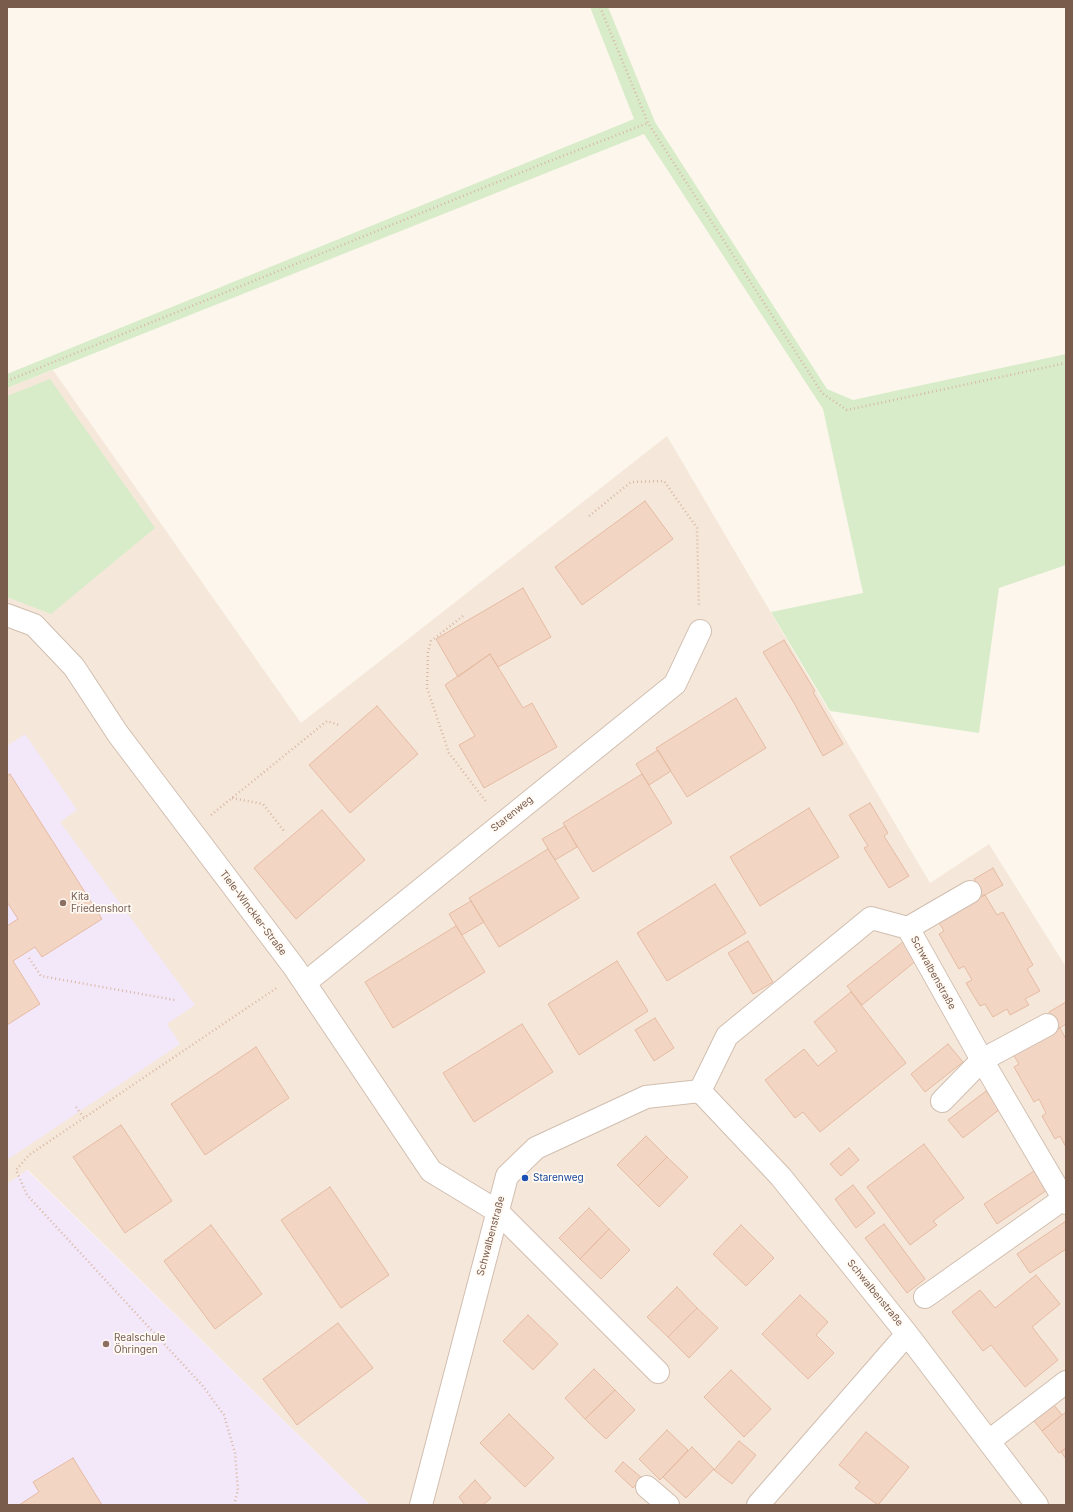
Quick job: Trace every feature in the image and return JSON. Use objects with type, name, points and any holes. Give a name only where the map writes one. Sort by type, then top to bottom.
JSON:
[{"type":"street","name":"Tiele-Winckler-Straße","points":[[7,615],[34,625],[74,667],[118,734],[300,975],[431,1171],[497,1211],[658,1372]]},
{"type":"street","name":"Starenweg","points":[[300,975],[502,823],[675,684],[700,631]]},
{"type":"street","points":[[908,928],[970,892]]},
{"type":"street","name":"Schwalbenstraße","points":[[700,1091],[727,1036],[871,918],[908,928],[982,1060],[1065,1200]]},
{"type":"street","points":[[942,1101],[982,1060],[1047,1025]]},
{"type":"street","name":"Schwalbenstraße","points":[[421,1505],[507,1176],[536,1148],[646,1098],[700,1091]]},
{"type":"street","name":"Schwalbenstraße","points":[[700,1091],[781,1177],[907,1334],[1037,1505]]},
{"type":"street","points":[[925,1296],[1065,1200]]},
{"type":"street","name":"Schwalbenstraße","points":[[758,1505],[907,1334]]},
{"type":"street","points":[[989,1441],[1066,1382]]},
{"type":"street","points":[[647,1487],[668,1505]]},
{"type":"path","points":[[600,7],[648,123],[822,393],[847,410],[1066,363]]},
{"type":"path","points":[[7,382],[515,175],[648,123]]},
{"type":"path","points":[[590,516],[631,482],[664,481],[697,528],[700,631]]},
{"type":"path","points":[[463,616],[431,641],[428,652],[427,688],[449,752],[502,823]]},
{"type":"path","points":[[190,831],[327,721],[339,725]]},
{"type":"path","points":[[231,798],[263,804],[284,831]]},
{"type":"path","points":[[29,958],[41,976],[175,1000]]},
{"type":"path","points":[[234,1505],[238,1490],[235,1453],[224,1415],[202,1385],[27,1195],[16,1170],[29,1155],[277,988],[300,975]]},
{"type":"path","points":[[76,1107],[84,1118]]},
{"type":"shaded area","points":[[53,370],[301,723],[667,436],[930,883],[989,844],[1066,967],[1066,1505],[370,1505],[28,1170],[7,1184],[7,388]]},
{"type":"shaded area","name":"Kita Friedenshort","points":[[25,734],[77,810],[60,822],[195,1005],[167,1024],[180,1044],[7,1160],[7,746]]},
{"type":"shaded area","name":"Realschule Öhringen","points":[[27,1170],[370,1505],[7,1505],[7,1184]]},
{"type":"green space","points":[[590,7],[608,7],[655,122],[827,389],[853,400],[1066,354],[1066,565],[999,588],[979,733],[830,711],[771,612],[863,593],[823,409],[644,134],[7,388],[7,374],[634,119]]},
{"type":"green space","points":[[50,379],[155,528],[51,614],[7,597],[7,396]]},
{"type":"building","points":[[645,501],[673,539],[582,605],[555,567]]},
{"type":"building","points":[[523,588],[551,637],[498,667],[490,654],[458,677],[436,639]]},
{"type":"building","points":[[784,640],[815,691],[813,692],[843,744],[823,756],[794,703],[763,652]]},
{"type":"building","points":[[490,654],[523,708],[532,703],[557,747],[484,788],[459,745],[475,736],[445,685]]},
{"type":"building","points":[[736,698],[766,748],[687,797],[656,748]]},
{"type":"building","points":[[377,706],[418,754],[350,813],[309,765]]},
{"type":"building","points":[[658,750],[671,771],[649,785],[636,764]]},
{"type":"building","points":[[10,774],[102,919],[42,957],[35,947],[13,961],[40,1004],[7,1025],[7,926],[18,919],[7,902],[7,776]]},
{"type":"building","points":[[642,774],[672,823],[593,872],[563,823]]},
{"type":"building","points":[[870,803],[888,833],[884,836],[909,876],[889,888],[864,848],[868,846],[849,815]]},
{"type":"building","points":[[809,808],[839,857],[760,906],[730,857]]},
{"type":"building","points":[[322,810],[365,860],[296,919],[254,868]]},
{"type":"building","points":[[565,826],[577,847],[555,860],[542,839]]},
{"type":"building","points":[[548,849],[579,898],[499,947],[469,898]]},
{"type":"building","points":[[993,868],[1003,885],[983,896],[974,879]]},
{"type":"building","points":[[715,884],[746,933],[667,981],[637,933]]},
{"type":"building","points":[[985,895],[997,915],[1003,912],[1033,965],[1027,969],[1040,991],[1025,999],[1029,1005],[1010,1015],[1007,1009],[993,1017],[985,1004],[980,1006],[966,983],[972,980],[964,966],[959,969],[939,934],[944,931],[938,921]]},
{"type":"building","points":[[471,901],[484,922],[462,935],[449,914]]},
{"type":"building","points":[[456,926],[485,972],[393,1028],[365,982]]},
{"type":"building","points":[[748,941],[773,982],[753,994],[728,953]]},
{"type":"building","points":[[903,942],[917,960],[862,1005],[847,986]]},
{"type":"building","points":[[617,961],[648,1011],[579,1055],[548,1004]]},
{"type":"building","points":[[851,992],[906,1063],[820,1132],[803,1112],[795,1118],[765,1080],[804,1049],[818,1066],[837,1051],[814,1022]]},
{"type":"building","points":[[1066,1002],[1066,1024],[1058,1029],[1049,1012]]},
{"type":"building","points":[[655,1018],[674,1048],[654,1061],[635,1030]]},
{"type":"building","points":[[522,1024],[553,1072],[474,1122],[443,1073]]},
{"type":"building","points":[[1060,1028],[1066,1039],[1066,1147],[1060,1136],[1055,1139],[1042,1116],[1046,1113],[1039,1099],[1034,1102],[1014,1067],[1019,1064],[1013,1054]]},
{"type":"building","points":[[948,1044],[963,1062],[925,1092],[911,1074]]},
{"type":"building","points":[[256,1047],[289,1098],[205,1155],[171,1104]]},
{"type":"building","points":[[986,1091],[1000,1109],[963,1138],[948,1120]]},
{"type":"building","points":[[121,1125],[172,1201],[125,1233],[73,1157]]},
{"type":"building","points":[[646,1136],[667,1157],[638,1186],[617,1165]]},
{"type":"building","points":[[924,1144],[964,1198],[933,1221],[937,1225],[910,1245],[867,1187]]},
{"type":"building","points":[[849,1148],[859,1160],[841,1176],[830,1164]]},
{"type":"building","points":[[667,1157],[688,1177],[659,1207],[638,1186]]},
{"type":"building","points":[[1034,1171],[1047,1190],[997,1224],[984,1204]]},
{"type":"building","points":[[853,1185],[875,1213],[856,1228],[835,1199]]},
{"type":"building","points":[[330,1187],[389,1275],[341,1308],[281,1220]]},
{"type":"building","points":[[589,1208],[609,1229],[580,1259],[559,1238]]},
{"type":"building","points":[[1066,1221],[1066,1249],[1030,1273],[1017,1254]]},
{"type":"building","points":[[884,1224],[925,1279],[907,1293],[865,1238]]},
{"type":"building","points":[[211,1225],[262,1294],[215,1329],[164,1261]]},
{"type":"building","points":[[741,1225],[774,1258],[746,1286],[713,1254]]},
{"type":"building","points":[[609,1229],[630,1250],[601,1279],[580,1259]]},
{"type":"building","points":[[1036,1275],[1060,1304],[1032,1327],[1058,1360],[1025,1387],[991,1345],[983,1351],[952,1312],[980,1290],[995,1308]]},
{"type":"building","points":[[677,1287],[697,1308],[668,1337],[647,1317]]},
{"type":"building","points":[[800,1295],[828,1322],[816,1335],[834,1353],[808,1379],[762,1334]]},
{"type":"building","points":[[697,1308],[718,1328],[689,1358],[668,1337]]},
{"type":"building","points":[[528,1315],[558,1344],[533,1370],[503,1341]]},
{"type":"building","points":[[338,1323],[373,1368],[297,1425],[263,1379]]},
{"type":"building","points":[[594,1369],[615,1390],[585,1419],[565,1398]]},
{"type":"building","points":[[731,1370],[771,1409],[744,1437],[704,1397]]},
{"type":"building","points":[[615,1390],[635,1410],[606,1439],[585,1419]]},
{"type":"building","points":[[1054,1405],[1062,1415],[1042,1431],[1034,1421]]},
{"type":"building","points":[[1066,1412],[1066,1448],[1059,1453],[1042,1431]]},
{"type":"building","points":[[509,1414],[554,1458],[525,1487],[480,1443]]},
{"type":"building","points":[[667,1430],[688,1450],[660,1480],[639,1459]]},
{"type":"building","points":[[866,1432],[909,1467],[878,1505],[855,1488],[860,1482],[839,1465]]},
{"type":"building","points":[[739,1441],[756,1455],[732,1484],[714,1470]]},
{"type":"building","points":[[692,1447],[714,1469],[686,1498],[663,1477]]},
{"type":"building","points":[[1066,1448],[1066,1459],[1061,1452]]},
{"type":"building","points":[[73,1458],[102,1505],[19,1505],[39,1492],[33,1482]]},
{"type":"building","points":[[623,1462],[642,1478],[633,1488],[615,1471]]},
{"type":"building","points":[[475,1480],[491,1498],[483,1505],[465,1505],[459,1497]]},
{"type":"place","name":"Kita Friedenshort","points":[[63,903]]},
{"type":"place","name":"Starenweg","points":[[525,1178]]},
{"type":"place","name":"Realschule Öhringen","points":[[106,1344]]}]
